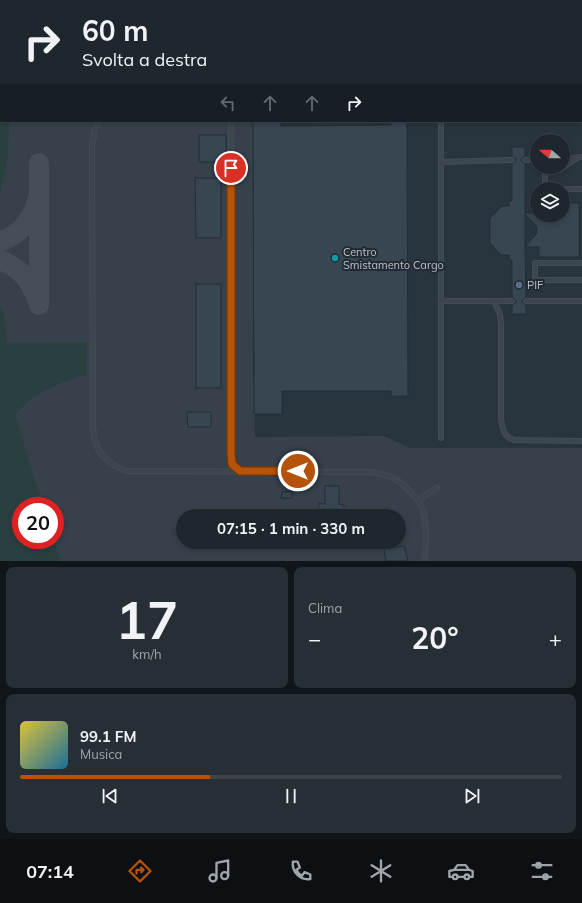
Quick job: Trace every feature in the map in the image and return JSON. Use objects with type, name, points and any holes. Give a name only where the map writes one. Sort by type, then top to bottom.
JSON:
[{"type":"lane","points":[[98,122],[95,129],[92,148],[93,419],[94,436],[102,454],[112,464],[126,470],[380,473],[398,480],[418,500],[422,508],[424,518],[425,561]]},
{"type":"lane","points":[[231,122],[231,454],[232,464],[240,471]]},
{"type":"lane","points":[[441,122],[441,438]]},
{"type":"lane","points":[[545,182],[545,170],[559,170],[580,158]]},
{"type":"lane","points":[[441,162],[512,160]]},
{"type":"lane","points":[[525,160],[530,160]]},
{"type":"lane","points":[[570,189],[582,189]]},
{"type":"lane","points":[[582,263],[535,263],[535,280],[582,280]]},
{"type":"lane","points":[[441,301],[512,301]]},
{"type":"lane","points":[[494,301],[500,314],[502,325],[501,418],[504,432],[510,439],[514,440],[582,441]]},
{"type":"lane","points":[[526,301],[582,301]]},
{"type":"lane","points":[[418,500],[437,488]]},
{"type":"shaded area","points":[[0,122],[253,122],[255,437],[384,436],[410,448],[582,448],[582,561],[0,561]]},
{"type":"green space","points":[[0,122],[9,122],[8,156],[0,195]]},
{"type":"green space","points":[[0,307],[3,312],[7,343],[87,342],[86,375],[65,381],[38,394],[15,415],[40,497],[12,497],[12,549],[57,549],[60,561],[0,561]]},
{"type":"building","name":"Centro Smistamento Cargo","points":[[253,122],[281,122],[281,126],[391,125],[391,122],[407,122],[408,396],[391,396],[391,391],[282,391],[282,414],[254,414]]},
{"type":"building","points":[[199,135],[226,135],[226,162],[199,162]]},
{"type":"building","points":[[512,147],[525,147],[525,156],[521,160],[525,164],[525,213],[530,213],[530,219],[525,214],[526,297],[522,301],[526,305],[526,314],[512,314],[512,305],[516,301],[512,297],[512,260],[509,260],[509,255],[501,255],[490,243],[490,218],[502,206],[509,206],[509,201],[512,201],[512,164],[516,160],[512,156]]},
{"type":"building","points":[[195,178],[221,178],[221,238],[196,238]]},
{"type":"building","points":[[570,203],[579,203],[579,257],[539,257],[539,247],[525,247],[537,233],[537,227],[532,222],[570,222]]},
{"type":"building","points":[[196,284],[221,284],[221,388],[196,388]]},
{"type":"building","points":[[187,412],[211,412],[211,427],[188,427]]},
{"type":"building","points":[[325,486],[339,486],[339,504],[344,505],[344,509],[319,509],[319,503],[325,504]]},
{"type":"building","points":[[282,492],[292,492],[292,498],[281,498]]},
{"type":"building","points":[[405,549],[408,561],[386,561],[384,550]]},
{"type":"taxiway","points":[[39,163],[39,305]]},
{"type":"taxiway","points":[[0,242],[7,239],[24,226],[32,215],[37,201]]},
{"type":"taxiway","points":[[0,260],[8,263],[24,276],[38,301]]},
{"type":"place","name":"Centro Smistamento Cargo","points":[[335,258]]},
{"type":"place","name":"PIF","points":[[519,285]]},
{"type":"route","points":[[231,168],[232,464],[240,471],[298,471]]}]
